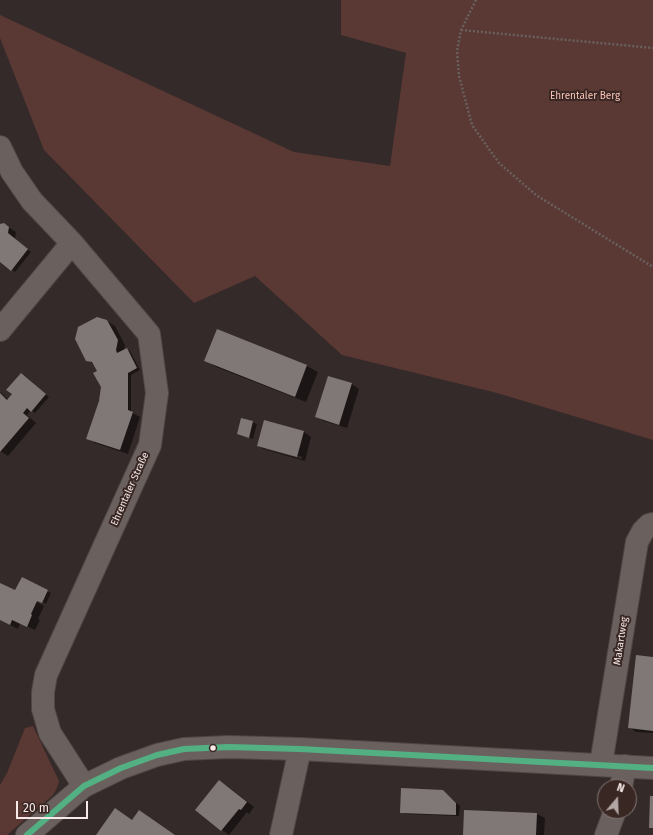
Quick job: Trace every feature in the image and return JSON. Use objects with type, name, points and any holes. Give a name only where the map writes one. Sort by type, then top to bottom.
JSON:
[{"type":"street","name":"Ehrentaler Straße","points":[[0,147],[12,172],[32,201],[72,243],[149,334],[157,393],[150,445],[46,675],[43,692],[43,709],[50,733],[84,786]]},
{"type":"street","points":[[0,330],[72,243]]},
{"type":"street","name":"Makartweg","points":[[601,764],[637,542],[643,531],[649,525],[653,524]]},
{"type":"street","points":[[27,835],[84,786],[121,768],[184,749],[229,747],[300,749],[601,764],[623,777],[653,768]]},
{"type":"street","points":[[281,835],[300,749]]},
{"type":"street","points":[[606,835],[612,819]]},
{"type":"path","points":[[476,0],[461,30],[456,52],[459,76],[472,125],[498,163],[536,195],[653,267]]},
{"type":"path","points":[[461,30],[653,48]]},
{"type":"green space","name":"Ehrentaler Berg","points":[[341,0],[653,0],[653,440],[497,393],[342,355],[255,276],[194,303],[44,150],[0,38],[0,15],[294,152],[390,166],[406,53],[341,35]]},
{"type":"green space","points":[[33,726],[59,781],[57,788],[53,795],[7,835],[0,835],[0,785],[7,773],[25,728]]},
{"type":"building","points":[[4,223],[9,227],[8,233],[28,249],[11,271],[0,262],[0,224]]},
{"type":"building","points":[[97,317],[107,320],[118,340],[116,350],[117,353],[127,348],[137,368],[128,373],[128,410],[133,412],[120,450],[86,439],[99,401],[101,387],[93,373],[97,371],[92,362],[86,361],[75,339],[78,327]]},
{"type":"building","points":[[217,329],[307,365],[295,397],[204,361]]},
{"type":"building","points":[[21,373],[46,394],[31,412],[27,408],[23,413],[29,418],[0,452],[0,393],[7,400],[12,394],[6,390]]},
{"type":"building","points":[[328,376],[352,383],[339,425],[315,417]]},
{"type":"building","points":[[241,418],[253,421],[249,438],[237,434]]},
{"type":"building","points":[[264,420],[304,431],[297,457],[257,446]]},
{"type":"building","points":[[22,577],[48,590],[42,603],[37,601],[27,627],[12,620],[10,625],[0,620],[0,583],[15,590]]},
{"type":"building","points":[[636,655],[653,657],[653,731],[628,728]]},
{"type":"building","points":[[219,780],[247,802],[241,810],[239,809],[221,831],[195,810]]},
{"type":"building","points":[[401,788],[443,790],[456,803],[456,815],[400,813]]},
{"type":"building","points":[[650,796],[653,796],[653,828],[649,828]]},
{"type":"building","points":[[115,808],[132,820],[139,810],[175,835],[96,835]]},
{"type":"building","points":[[464,810],[537,813],[536,835],[463,835]]},
{"type":"transit line","points":[[27,835],[84,786],[121,768],[157,755],[184,749],[229,747],[300,749],[653,768]]}]
